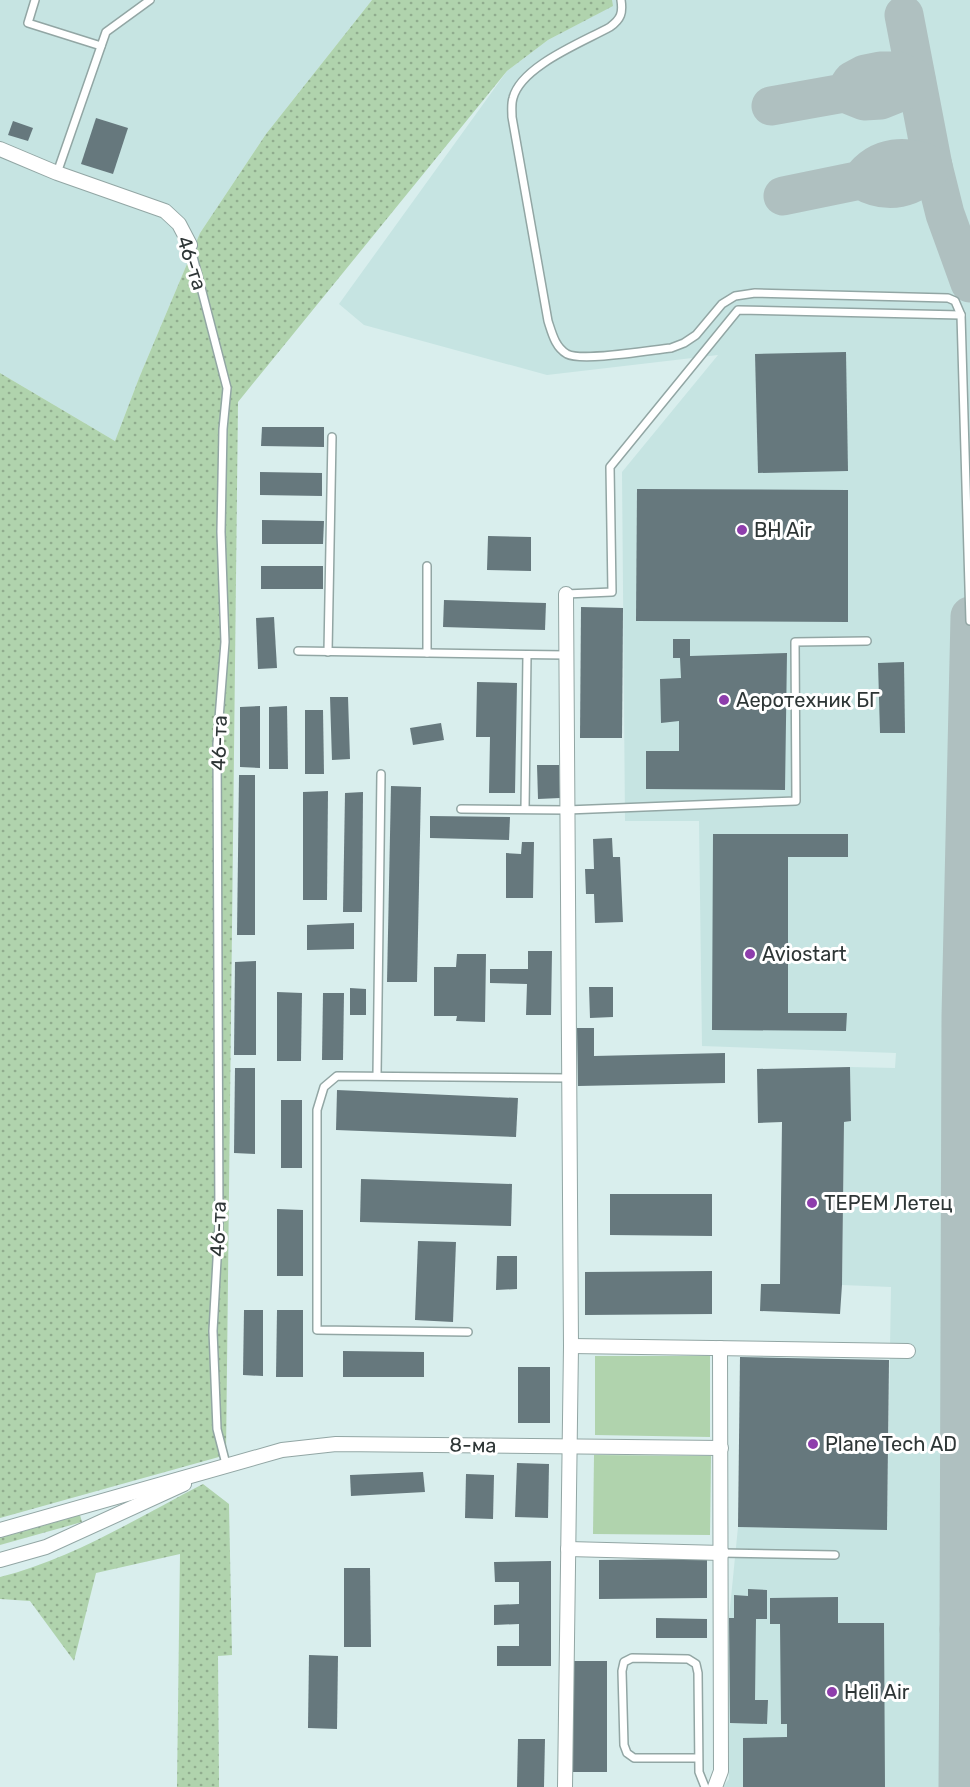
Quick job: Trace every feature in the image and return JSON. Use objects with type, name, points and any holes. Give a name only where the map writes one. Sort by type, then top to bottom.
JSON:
[{"type":"street","name":"46-та","points":[[0,149],[57,173],[165,211],[179,224],[190,245]]},
{"type":"street","points":[[565,1787],[572,1346],[566,594]]},
{"type":"street","points":[[572,1346],[908,1351]]},
{"type":"street","points":[[715,1787],[721,1771],[720,1348]]},
{"type":"street","name":"8-ма","points":[[0,1530],[226,1464],[282,1450],[336,1444],[722,1448]]},
{"type":"street","name":"8-ма","points":[[0,1560],[46,1547],[226,1464]]},
{"type":"street","points":[[568,1549],[722,1552]]},
{"type":"lane","points":[[35,0],[28,23],[101,46]]},
{"type":"lane","points":[[57,173],[106,32],[150,0]]},
{"type":"lane","points":[[621,0],[622,13],[618,21],[539,65],[523,80],[513,97],[512,117],[548,321],[555,343],[566,354],[582,357],[671,348],[696,335],[722,304],[735,296],[755,293],[948,298],[955,301],[961,315],[970,621]]},
{"type":"lane","name":"46-та","points":[[190,245],[227,388],[223,429],[220,532],[225,642],[217,744],[219,1224],[213,1331],[217,1429],[226,1464]]},
{"type":"lane","points":[[566,594],[612,592],[610,467],[738,310],[961,315]]},
{"type":"lane","points":[[328,652],[332,437]]},
{"type":"lane","points":[[427,566],[427,653]]},
{"type":"lane","points":[[461,809],[567,810],[796,801],[795,642],[867,642]]},
{"type":"lane","points":[[298,651],[566,656]]},
{"type":"lane","points":[[525,809],[526,655]]},
{"type":"lane","points":[[377,1075],[381,774]]},
{"type":"lane","points":[[468,1332],[317,1330],[317,1110],[324,1088],[337,1076],[569,1078]]},
{"type":"lane","points":[[722,1552],[835,1555]]},
{"type":"lane","points":[[698,1758],[634,1758],[627,1754],[623,1724],[622,1671],[624,1662],[632,1658],[688,1659],[696,1664],[699,1772],[705,1787]]},
{"type":"shaded area","points":[[0,0],[372,0],[266,134],[200,233],[115,441],[0,373]]},
{"type":"shaded area","points":[[612,0],[970,0],[970,1787],[723,1787],[729,1779],[729,1618],[738,1527],[887,1529],[891,1287],[842,1285],[844,1122],[851,1121],[850,1067],[895,1068],[896,1053],[702,1046],[699,821],[625,821],[622,472],[718,355],[547,375],[364,325],[339,304],[507,71],[548,40],[612,6]]},
{"type":"green space","points":[[372,0],[612,0],[613,6],[548,40],[507,71],[238,402],[226,1455],[0,1518],[0,373],[115,441],[200,233],[266,134]]},
{"type":"green space","points":[[595,1356],[710,1356],[710,1437],[595,1435]]},
{"type":"green space","points":[[594,1455],[711,1456],[710,1535],[593,1534]]},
{"type":"green space","points":[[203,1484],[229,1504],[232,1655],[218,1656],[219,1787],[177,1787],[180,1554],[96,1573],[74,1661],[30,1601],[0,1599],[0,1577],[53,1560],[78,1549]]},
{"type":"green space","points":[[80,1515],[82,1522],[0,1545],[0,1538]]},
{"type":"building","points":[[96,118],[128,128],[113,174],[81,164]]},
{"type":"building","points":[[13,121],[33,128],[28,141],[8,135]]},
{"type":"building","points":[[846,352],[848,471],[758,473],[755,354]]},
{"type":"building","points":[[262,427],[324,427],[324,447],[261,446]]},
{"type":"building","points":[[260,472],[322,473],[322,496],[260,495]]},
{"type":"building","name":"BH Air","points":[[637,489],[848,490],[848,622],[636,621]]},
{"type":"building","points":[[262,520],[324,521],[323,544],[262,544]]},
{"type":"building","points":[[488,536],[531,537],[531,571],[487,570]]},
{"type":"building","points":[[261,566],[323,566],[323,589],[261,589]]},
{"type":"building","points":[[444,600],[546,603],[545,630],[443,627]]},
{"type":"building","points":[[581,607],[623,608],[622,738],[580,738]]},
{"type":"building","points":[[274,617],[277,668],[258,669],[256,618]]},
{"type":"building","name":"Аеротехник БГ","points":[[673,639],[690,639],[690,656],[787,653],[785,790],[646,789],[646,751],[679,751],[679,721],[661,723],[660,679],[681,678],[680,658],[673,658]]},
{"type":"building","points":[[904,662],[905,733],[880,733],[878,663]]},
{"type":"building","points":[[477,682],[517,683],[515,793],[489,793],[490,737],[476,737]]},
{"type":"building","points":[[330,697],[348,697],[350,759],[332,760]]},
{"type":"building","points":[[260,706],[260,768],[240,767],[240,707]]},
{"type":"building","points":[[287,706],[288,769],[269,769],[269,707]]},
{"type":"building","points":[[305,710],[323,710],[324,774],[305,774]]},
{"type":"building","points":[[441,723],[444,740],[413,745],[410,728]]},
{"type":"building","points":[[537,765],[559,765],[560,798],[538,799]]},
{"type":"building","points":[[239,775],[255,775],[255,935],[237,935]]},
{"type":"building","points":[[391,786],[421,787],[417,982],[387,982]]},
{"type":"building","points":[[328,791],[327,900],[303,900],[303,792]]},
{"type":"building","points":[[363,792],[362,912],[343,912],[345,793]]},
{"type":"building","points":[[430,816],[510,817],[509,840],[430,838]]},
{"type":"building","name":"Aviostart","points":[[713,834],[848,834],[848,857],[788,857],[788,1013],[847,1013],[846,1031],[712,1030]]},
{"type":"building","points":[[612,838],[613,857],[620,857],[623,922],[595,923],[594,894],[586,894],[585,869],[594,869],[593,839]]},
{"type":"building","points":[[522,842],[534,842],[533,898],[506,898],[506,853],[521,854]]},
{"type":"building","points":[[354,923],[354,949],[307,950],[307,925]]},
{"type":"building","points":[[528,951],[552,951],[551,1015],[526,1015],[527,984],[490,983],[490,969],[528,969]]},
{"type":"building","points":[[457,954],[486,954],[485,1022],[456,1021],[457,1016],[434,1016],[434,967],[456,967]]},
{"type":"building","points":[[256,961],[256,1055],[234,1055],[235,962]]},
{"type":"building","points":[[589,987],[613,987],[613,1017],[590,1018]]},
{"type":"building","points":[[350,988],[366,989],[366,1015],[350,1015]]},
{"type":"building","points":[[277,992],[302,993],[301,1061],[277,1061]]},
{"type":"building","points":[[323,993],[344,993],[343,1060],[322,1060]]},
{"type":"building","points":[[577,1028],[594,1028],[594,1056],[725,1053],[725,1083],[578,1086]]},
{"type":"building","points":[[850,1067],[851,1121],[844,1122],[840,1314],[760,1311],[761,1284],[780,1284],[782,1122],[758,1123],[757,1069]]},
{"type":"building","points":[[235,1068],[255,1068],[255,1154],[234,1153]]},
{"type":"building","points":[[337,1090],[518,1098],[516,1137],[336,1130]]},
{"type":"building","points":[[281,1100],[302,1100],[302,1168],[281,1168]]},
{"type":"building","points":[[361,1179],[512,1184],[511,1226],[360,1222]]},
{"type":"building","points":[[610,1194],[712,1194],[712,1236],[610,1235]]},
{"type":"building","points":[[277,1209],[303,1210],[303,1276],[277,1276]]},
{"type":"building","points":[[418,1241],[456,1242],[453,1322],[415,1320]]},
{"type":"building","points":[[497,1256],[517,1256],[517,1289],[496,1290]]},
{"type":"building","points":[[712,1271],[712,1314],[585,1315],[585,1272]]},
{"type":"building","points":[[244,1310],[263,1310],[263,1376],[243,1375]]},
{"type":"building","points":[[277,1310],[303,1310],[303,1377],[276,1377]]},
{"type":"building","points":[[343,1351],[424,1352],[424,1377],[343,1377]]},
{"type":"building","name":"Plane Tech AD","points":[[740,1357],[889,1360],[887,1530],[738,1527]]},
{"type":"building","points":[[518,1367],[550,1367],[550,1423],[518,1423]]},
{"type":"building","points":[[517,1463],[549,1464],[548,1518],[515,1517]]},
{"type":"building","points":[[423,1472],[425,1492],[351,1496],[350,1475]]},
{"type":"building","points":[[466,1474],[494,1475],[493,1519],[465,1518]]},
{"type":"building","points":[[707,1559],[707,1598],[599,1599],[599,1560]]},
{"type":"building","points":[[551,1561],[551,1666],[497,1666],[497,1646],[519,1646],[519,1624],[494,1625],[494,1605],[519,1604],[519,1582],[495,1582],[494,1562]]},
{"type":"building","points":[[344,1568],[370,1568],[371,1647],[344,1647]]},
{"type":"building","points":[[748,1589],[767,1590],[767,1619],[756,1619],[755,1700],[768,1700],[767,1724],[730,1723],[729,1618],[734,1618],[734,1595],[748,1596]]},
{"type":"building","name":"Heli Air","points":[[838,1597],[838,1623],[884,1623],[885,1787],[743,1787],[743,1738],[787,1737],[787,1724],[781,1724],[780,1624],[770,1624],[770,1598]]},
{"type":"building","points":[[656,1618],[707,1619],[707,1638],[656,1638]]},
{"type":"building","points":[[309,1655],[338,1656],[337,1729],[308,1728]]},
{"type":"building","points":[[572,1661],[607,1661],[607,1772],[571,1772]]},
{"type":"building","points":[[518,1739],[545,1739],[544,1787],[517,1787]]},
{"type":"taxiway","points":[[904,15],[933,166],[945,214],[970,283]]},
{"type":"taxiway","points":[[771,106],[844,93],[864,101],[881,100],[906,90],[916,79],[898,71],[880,71],[865,74],[852,81],[844,93]]},
{"type":"taxiway","points":[[783,196],[861,180],[881,188],[900,188],[917,180],[933,166],[913,160],[894,159],[876,166],[861,180]]},
{"type":"taxiway","points":[[970,616],[961,1016],[959,1629],[961,1636],[970,1646]]},
{"type":"taxiway","points":[[958,1787],[959,1629]]},
{"type":"place","name":"BH Air","points":[[742,530]]},
{"type":"place","name":"Аеротехник БГ","points":[[724,700]]},
{"type":"place","name":"Aviostart","points":[[750,954]]},
{"type":"place","name":"ТЕРЕМ Летец","points":[[812,1203]]},
{"type":"place","name":"Plane Tech AD","points":[[813,1444]]},
{"type":"place","name":"Heli Air","points":[[832,1692]]}]
